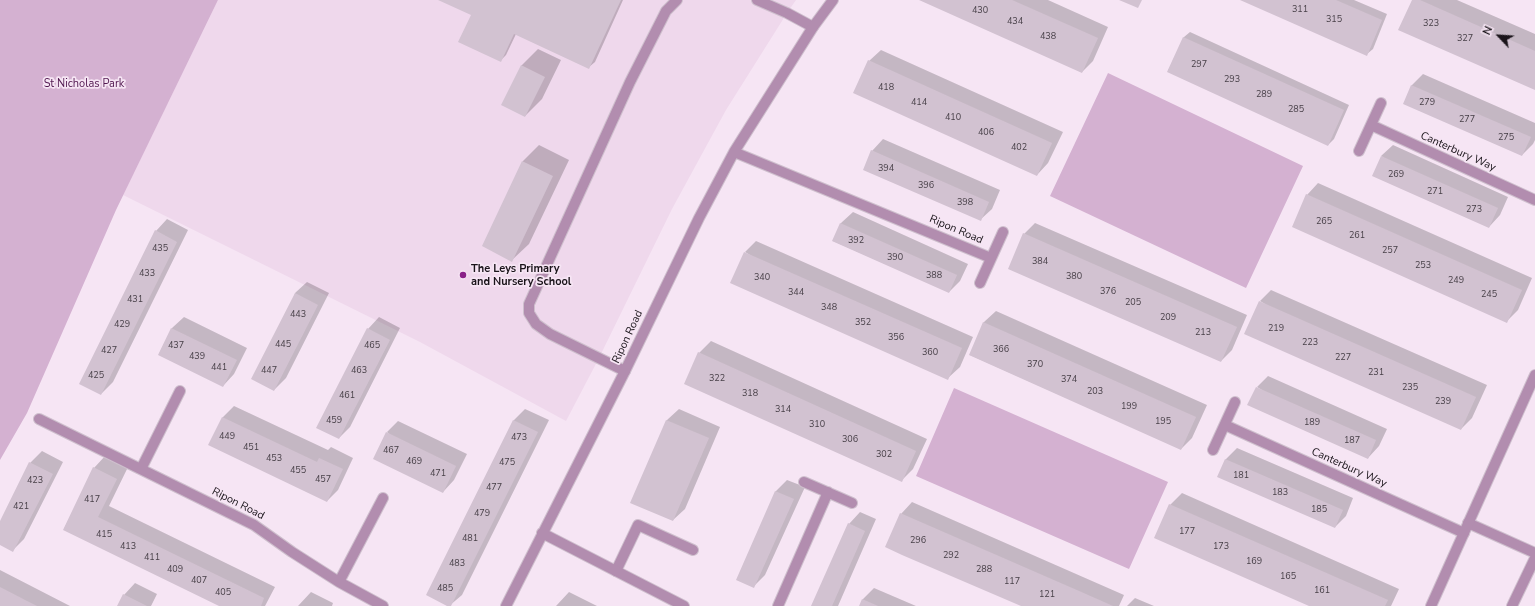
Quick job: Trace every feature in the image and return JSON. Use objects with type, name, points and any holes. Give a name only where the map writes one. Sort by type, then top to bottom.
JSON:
[{"type":"street","points":[[625,371],[550,334],[536,324],[529,313],[529,304],[630,82],[666,10],[677,0]]},
{"type":"street","points":[[757,0],[787,13],[813,27]]},
{"type":"street","name":"Ripon Road","points":[[506,606],[625,371],[699,218],[734,152],[813,27],[833,0]]},
{"type":"street","points":[[1359,151],[1381,103]]},
{"type":"street","name":"Canterbury Way","points":[[1371,126],[1535,200]]},
{"type":"street","name":"Ripon Road","points":[[734,152],[991,258]]},
{"type":"street","name":"Ripon Road","points":[[980,283],[1003,232]]},
{"type":"street","points":[[1431,606],[1535,375]]},
{"type":"street","points":[[140,469],[180,391]]},
{"type":"street","points":[[1213,450],[1236,402]]},
{"type":"street","name":"Ripon Road","points":[[39,419],[254,525],[292,552],[339,582],[383,606]]},
{"type":"street","name":"Canterbury Way","points":[[1226,425],[1464,533]]},
{"type":"street","points":[[804,482],[852,502]]},
{"type":"street","points":[[778,606],[828,492]]},
{"type":"street","points":[[339,582],[383,498]]},
{"type":"street","points":[[1468,523],[1535,553]]},
{"type":"street","points":[[616,571],[638,525],[693,550]]},
{"type":"street","points":[[542,533],[684,606]]},
{"type":"street","points":[[1512,606],[1535,558]]},
{"type":"shaded area","name":"The Leys Primary and Nursery School","points":[[218,0],[796,0],[726,110],[672,209],[599,358],[566,421],[420,342],[123,195]]},
{"type":"green space","name":"St Nicholas Park","points":[[0,0],[218,0],[116,210],[27,413],[0,460]]},
{"type":"green space","points":[[1108,73],[1303,166],[1246,288],[1050,196]]},
{"type":"green space","points":[[954,388],[1168,482],[1129,569],[916,476]]},
{"type":"building","points":[[438,0],[621,0],[589,69],[514,34],[501,62],[458,42],[471,15]]},
{"type":"building","points":[[919,0],[1012,0],[1098,38],[1082,73]]},
{"type":"building","points":[[1119,0],[1142,0],[1138,8]]},
{"type":"building","points":[[1240,0],[1336,0],[1382,20],[1367,56]]},
{"type":"building","points":[[1412,0],[1420,0],[1535,51],[1535,90],[1398,30]]},
{"type":"building","points":[[1183,37],[1344,110],[1328,146],[1167,72]]},
{"type":"building","points":[[868,60],[1052,143],[1037,176],[853,93]]},
{"type":"building","points":[[521,65],[545,77],[525,117],[501,105]]},
{"type":"building","points":[[1411,85],[1531,137],[1522,156],[1403,104]]},
{"type":"building","points":[[871,150],[989,202],[981,221],[863,170]]},
{"type":"building","points":[[1381,156],[1498,208],[1489,228],[1372,176]]},
{"type":"building","points":[[522,161],[553,176],[512,262],[482,246]]},
{"type":"building","points":[[1306,194],[1522,290],[1507,323],[1292,227]]},
{"type":"building","points":[[840,223],[957,275],[949,293],[832,241]]},
{"type":"building","points":[[155,230],[177,242],[101,395],[79,384]]},
{"type":"building","points":[[1023,233],[1237,327],[1221,362],[1008,269]]},
{"type":"building","points":[[744,252],[962,348],[948,380],[730,283]]},
{"type":"building","points":[[295,293],[318,305],[274,391],[251,379]]},
{"type":"building","points":[[1259,301],[1476,397],[1461,430],[1244,334]]},
{"type":"building","points":[[983,322],[1196,417],[1181,450],[969,355]]},
{"type":"building","points":[[171,328],[237,360],[223,387],[158,355]]},
{"type":"building","points":[[367,328],[390,340],[339,439],[316,428]]},
{"type":"building","points":[[698,352],[916,451],[902,482],[684,384]]},
{"type":"building","points":[[1256,387],[1376,440],[1368,459],[1247,405]]},
{"type":"building","points":[[222,417],[317,462],[319,458],[343,469],[327,502],[208,445]]},
{"type":"building","points":[[513,420],[538,432],[451,606],[447,606],[426,595]]},
{"type":"building","points":[[666,420],[709,438],[673,521],[630,503]]},
{"type":"building","points":[[386,432],[456,466],[443,493],[373,459]]},
{"type":"building","points":[[1225,459],[1343,510],[1335,528],[1217,477]]},
{"type":"building","points":[[29,462],[53,474],[13,552],[0,545],[0,521]]},
{"type":"building","points":[[93,467],[117,479],[98,517],[264,598],[261,606],[219,606],[63,530]]},
{"type":"building","points":[[775,491],[794,499],[754,588],[736,580]]},
{"type":"building","points":[[1169,504],[1388,600],[1385,606],[1309,606],[1154,538]]},
{"type":"building","points":[[900,513],[1113,606],[1021,606],[902,555],[885,547]]},
{"type":"building","points":[[848,523],[865,531],[832,606],[811,606]]},
{"type":"building","points":[[0,587],[25,600],[37,606],[0,606]]},
{"type":"building","points":[[123,594],[147,606],[117,606]]},
{"type":"building","points":[[862,599],[878,606],[859,606]]},
{"type":"place","name":"The Leys Primary and Nursery School","points":[[463,275]]}]
